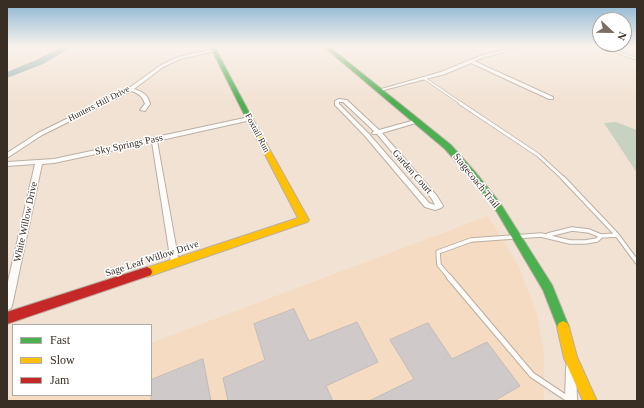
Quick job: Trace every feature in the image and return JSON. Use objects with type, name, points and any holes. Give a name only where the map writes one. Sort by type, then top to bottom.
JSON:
[{"type":"street","name":"Hunters Hill Drive","points":[[7,156],[40,134],[130,89],[152,72],[165,65]]},
{"type":"street","name":"Foxtail Run","points":[[222,65],[304,220]]},
{"type":"street","name":"Stagecoach Trail","points":[[349,65],[448,147],[497,205],[548,288],[563,326],[571,358],[590,401]]},
{"type":"street","points":[[380,90],[443,73],[461,65]]},
{"type":"street","points":[[479,65],[551,98]]},
{"type":"street","points":[[130,89],[147,98],[148,104],[143,110]]},
{"type":"street","name":"Garden Court","points":[[337,101],[345,101],[378,132],[435,198],[439,206],[435,208],[427,205],[368,135],[337,104],[337,101]]},
{"type":"street","name":"Sky Springs Pass","points":[[7,164],[54,161],[249,119]]},
{"type":"street","points":[[368,135],[417,121]]},
{"type":"street","points":[[154,140],[175,263]]},
{"type":"street","name":"White Willow Drive","points":[[7,306],[39,162]]},
{"type":"street","name":"Sage Leaf Willow Drive","points":[[7,318],[304,220]]},
{"type":"street","name":"Stagecoach Trail","points":[[570,401],[571,358]]},
{"type":"lane","points":[[424,78],[538,154],[575,189],[617,235],[637,262]]},
{"type":"lane","points":[[548,236],[572,228],[589,231],[601,236],[617,235]]},
{"type":"lane","points":[[570,401],[532,375],[439,265],[438,252],[471,240],[516,236],[548,236],[570,242],[581,242],[597,240],[601,236]]},
{"type":"shaded area","points":[[488,216],[518,265],[537,314],[544,353],[544,401],[7,401],[7,398],[12,396],[152,396],[152,343]]},
{"type":"green space","points":[[616,122],[637,130],[637,173],[604,123]]},
{"type":"building","points":[[294,309],[309,341],[357,322],[378,362],[326,386],[333,401],[228,401],[223,378],[265,360],[254,324]]},
{"type":"building","points":[[428,323],[452,359],[487,342],[520,386],[494,401],[369,401],[414,379],[390,340]]},
{"type":"building","points":[[203,359],[211,401],[151,401],[152,380]]},
{"type":"waterway","points":[[7,75],[33,65]]},
{"type":"traffic: fast","points":[[222,65],[249,118]]},
{"type":"traffic: fast","points":[[348,65],[448,147],[472,174],[497,205],[548,288],[563,327]]},
{"type":"traffic: slow","points":[[147,272],[304,220],[249,118]]},
{"type":"traffic: slow","points":[[563,327],[571,358],[590,401]]},
{"type":"traffic: jam","points":[[7,318],[147,272]]}]
